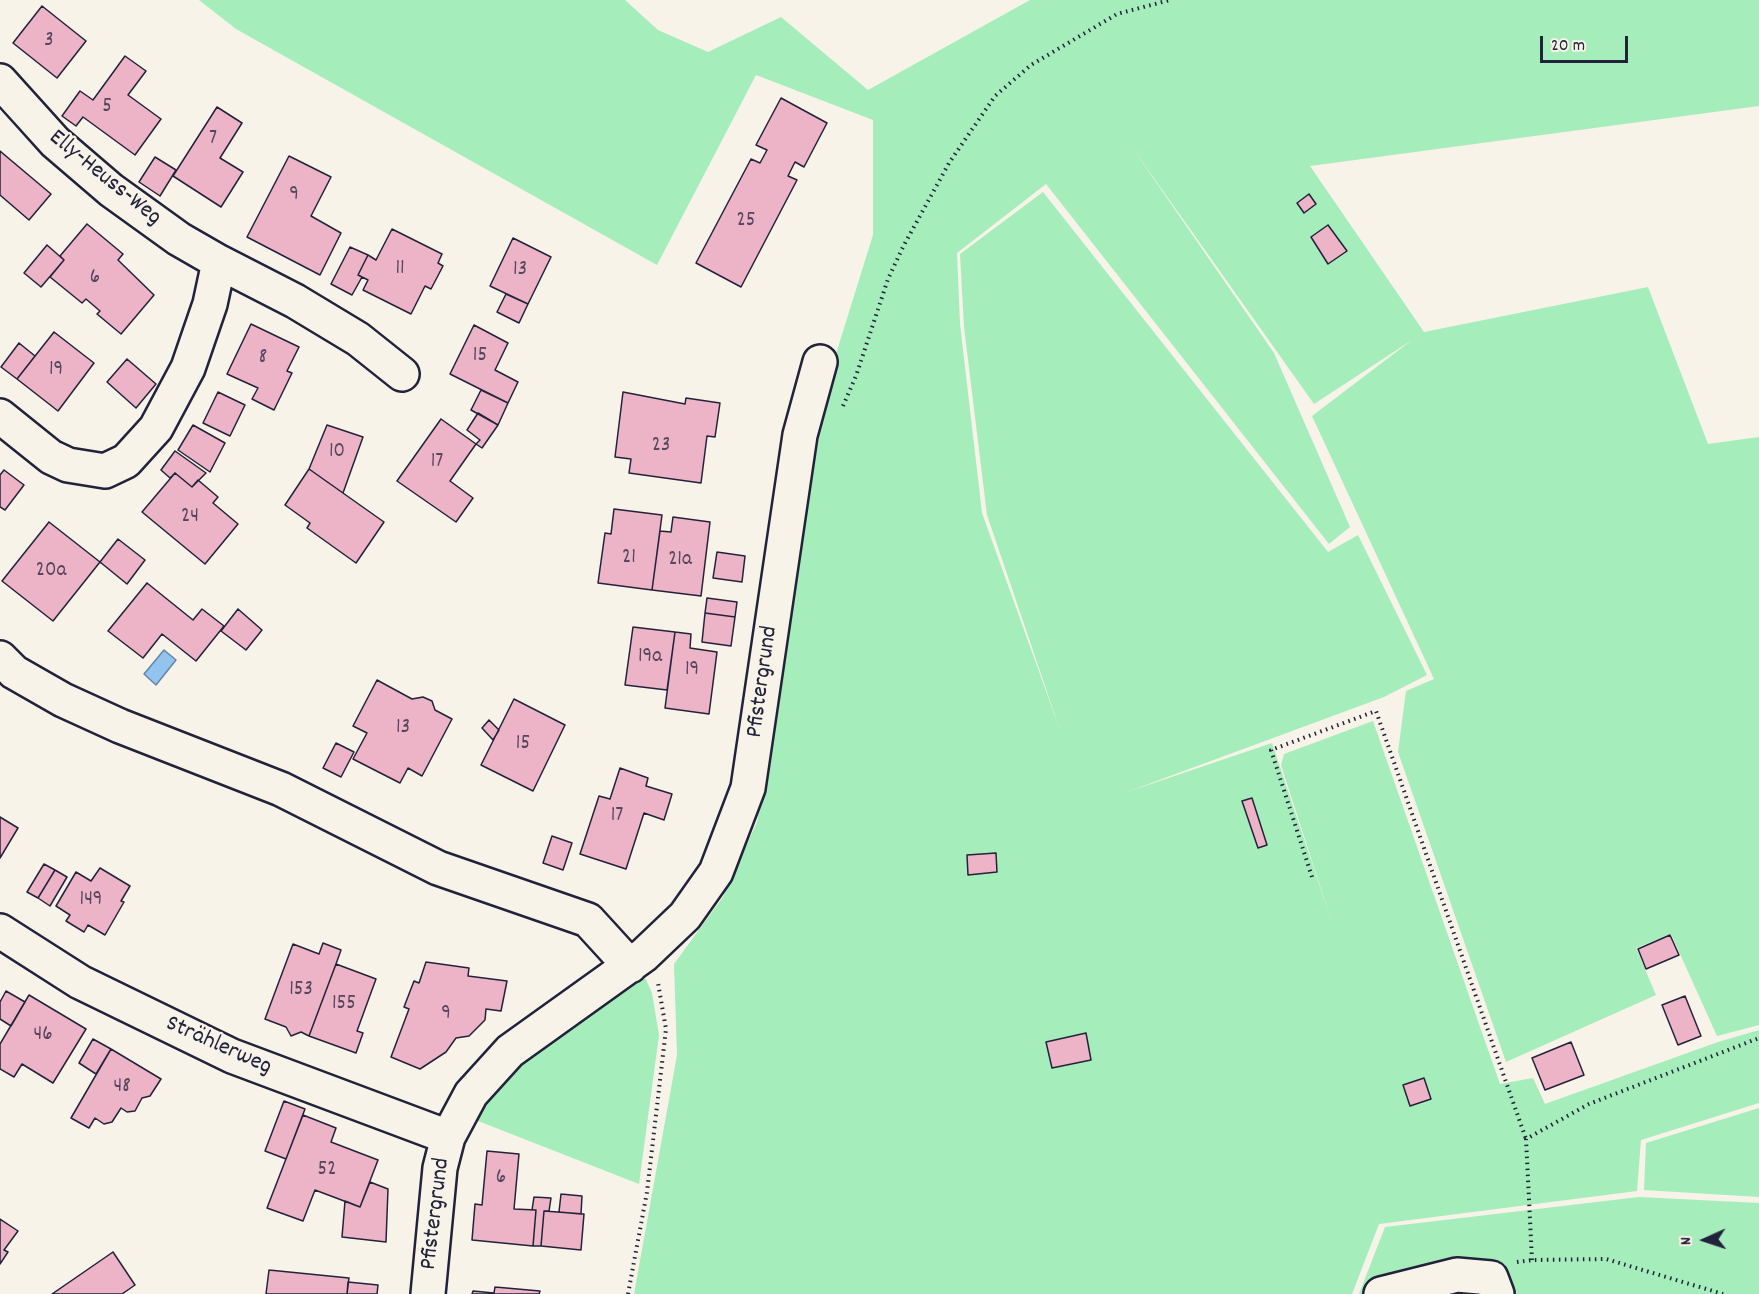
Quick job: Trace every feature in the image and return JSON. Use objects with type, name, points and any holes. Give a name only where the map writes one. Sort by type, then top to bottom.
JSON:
[{"type":"street","name":"Elly-Heuss-Weg","points":[[0,81],[55,142],[111,190],[179,239],[295,301],[358,339],[402,374]]},
{"type":"street","points":[[0,416],[51,457],[68,465],[96,470],[117,468],[156,428],[198,346],[219,262]]},
{"type":"street","name":"Pfistergrund","points":[[428,1294],[440,1168],[448,1137],[471,1094],[510,1051],[637,961],[685,916],[716,872],[748,788],[800,435],[820,362]]},
{"type":"street","points":[[0,658],[14,672],[101,717],[280,789],[438,868],[588,920],[637,961]]},
{"type":"street","name":"Strählerweg","points":[[0,931],[80,982],[232,1056],[448,1137]]},
{"type":"street","points":[[1381,1294],[1457,1275],[1494,1286]]},
{"type":"path","points":[[842,408],[856,376],[888,279],[903,247],[948,163],[995,96],[1031,64],[1117,14],[1170,0]]},
{"type":"path","points":[[1312,878],[1271,750],[1376,711],[1526,1139],[1532,1260],[1606,1259],[1723,1294]]},
{"type":"path","points":[[628,1294],[647,1192],[666,1029],[657,982],[637,961]]},
{"type":"path","points":[[1526,1139],[1589,1104],[1759,1038]]},
{"type":"green space","points":[[199,0],[625,0],[658,30],[708,52],[781,17],[868,90],[1030,0],[1759,0],[1759,106],[1310,166],[1424,332],[1648,287],[1708,444],[1759,437],[1759,1025],[1717,1036],[1671,934],[1636,948],[1656,995],[1506,1062],[1398,752],[1406,691],[1434,679],[1312,416],[1412,340],[1314,404],[1129,143],[1274,353],[1350,527],[1329,544],[1046,184],[957,253],[960,324],[982,513],[1060,730],[987,515],[964,327],[960,254],[1043,192],[1328,552],[1358,535],[1427,675],[1384,697],[1127,792],[1272,743],[1332,923],[1281,765],[1284,754],[1373,721],[1500,1084],[1533,1078],[1545,1104],[1718,1042],[1759,1030],[1759,1103],[1641,1140],[1637,1191],[1379,1224],[1352,1294],[634,1294],[677,1055],[674,964],[723,897],[757,822],[821,402],[873,235],[873,120],[756,75],[657,265],[236,29]]},
{"type":"green space","points":[[643,973],[652,993],[659,1035],[639,1184],[473,1119],[486,1098],[520,1065]]},
{"type":"green space","points":[[1759,1108],[1759,1197],[1644,1190],[1646,1143]]},
{"type":"green space","points":[[1639,1197],[1759,1203],[1759,1294],[1359,1294],[1385,1227]]},
{"type":"water","points":[[164,650],[176,660],[156,685],[144,674]]},
{"type":"building","points":[[42,6],[86,41],[57,78],[13,43]]},
{"type":"building","points":[[125,56],[146,71],[128,95],[161,119],[135,155],[83,117],[76,126],[62,116],[80,91],[93,100]]},
{"type":"building","points":[[781,98],[827,123],[804,167],[795,162],[788,176],[797,180],[741,287],[696,263],[751,159],[760,163],[767,150],[756,145]]},
{"type":"building","points":[[217,107],[242,123],[220,158],[243,172],[221,207],[173,176]]},
{"type":"building","points":[[0,151],[51,194],[29,220],[0,195]]},
{"type":"building","points":[[289,156],[331,177],[311,216],[341,233],[320,275],[247,237]]},
{"type":"building","points":[[155,157],[176,170],[160,196],[139,182]]},
{"type":"building","points":[[1309,194],[1316,204],[1304,213],[1297,203]]},
{"type":"building","points":[[87,224],[123,254],[118,260],[154,295],[121,334],[97,314],[100,311],[86,299],[82,303],[50,277],[64,260],[60,256]]},
{"type":"building","points":[[1328,225],[1347,251],[1328,264],[1311,237]]},
{"type":"building","points":[[392,229],[442,254],[438,263],[443,266],[431,289],[425,286],[411,314],[363,290],[368,280],[358,275],[368,255],[376,260]]},
{"type":"building","points":[[513,238],[551,257],[528,304],[490,286]]},
{"type":"building","points":[[47,245],[64,260],[41,287],[24,273]]},
{"type":"building","points":[[350,247],[368,255],[358,275],[362,277],[352,295],[331,284]]},
{"type":"building","points":[[506,294],[528,304],[519,323],[497,312]]},
{"type":"building","points":[[251,324],[299,347],[287,371],[292,373],[274,410],[252,399],[258,388],[227,374]]},
{"type":"building","points":[[474,325],[508,343],[495,370],[518,382],[508,403],[450,374]]},
{"type":"building","points":[[54,332],[94,363],[58,411],[17,379]]},
{"type":"building","points":[[19,343],[35,356],[17,379],[1,367]]},
{"type":"building","points":[[127,359],[156,384],[136,408],[107,382]]},
{"type":"building","points":[[481,390],[508,403],[498,425],[471,410]]},
{"type":"building","points":[[218,392],[245,405],[230,436],[203,423]]},
{"type":"building","points":[[623,392],[685,404],[686,398],[720,403],[715,437],[707,436],[701,483],[629,473],[631,459],[615,457]]},
{"type":"building","points":[[478,413],[498,425],[482,448],[476,444],[480,440],[467,430]]},
{"type":"building","points":[[441,419],[476,444],[450,481],[473,498],[456,522],[397,481]]},
{"type":"building","points":[[193,425],[225,443],[210,472],[178,450]]},
{"type":"building","points":[[327,425],[363,437],[343,493],[309,469]]},
{"type":"building","points":[[175,451],[206,473],[192,487],[175,473],[170,478],[161,470]]},
{"type":"building","points":[[309,469],[384,522],[356,563],[307,528],[310,523],[285,505]]},
{"type":"building","points":[[4,470],[24,485],[5,510],[0,507],[0,475]]},
{"type":"building","points":[[175,473],[192,487],[198,480],[218,497],[213,503],[238,524],[205,564],[142,512]]},
{"type":"building","points":[[614,509],[662,515],[652,590],[598,583],[605,533],[611,534]]},
{"type":"building","points":[[673,517],[710,522],[701,596],[652,590],[660,531],[671,532]]},
{"type":"building","points":[[49,522],[100,562],[53,621],[2,581]]},
{"type":"building","points":[[118,539],[145,560],[127,584],[100,562]]},
{"type":"building","points":[[717,552],[745,556],[742,582],[713,578]]},
{"type":"building","points":[[147,583],[193,620],[202,609],[224,626],[196,661],[162,634],[143,658],[108,631]]},
{"type":"building","points":[[707,598],[737,602],[735,617],[705,613]]},
{"type":"building","points":[[238,609],[262,630],[246,650],[221,631]]},
{"type":"building","points":[[705,613],[735,617],[731,646],[702,642]]},
{"type":"building","points":[[633,627],[675,632],[667,690],[625,685]]},
{"type":"building","points":[[675,632],[691,634],[690,648],[717,652],[709,714],[665,708]]},
{"type":"building","points":[[377,680],[412,699],[423,697],[432,701],[435,710],[452,719],[422,776],[408,768],[400,783],[353,759],[367,733],[353,726]]},
{"type":"building","points":[[514,699],[565,725],[533,791],[481,765]]},
{"type":"building","points":[[489,720],[499,730],[493,740],[482,728]]},
{"type":"building","points":[[336,743],[354,752],[341,777],[323,768]]},
{"type":"building","points":[[620,768],[648,778],[646,786],[672,794],[664,820],[644,813],[626,869],[580,854],[599,796],[610,799]]},
{"type":"building","points":[[1252,798],[1267,845],[1258,848],[1242,801]]},
{"type":"building","points":[[0,817],[18,828],[0,858]]},
{"type":"building","points":[[552,836],[572,843],[563,870],[543,863]]},
{"type":"building","points":[[996,853],[997,872],[968,875],[967,855]]},
{"type":"building","points":[[44,864],[55,870],[38,898],[27,892]]},
{"type":"building","points":[[100,868],[130,886],[121,901],[124,902],[105,935],[88,925],[84,932],[66,921],[70,915],[56,906],[76,872],[91,881]]},
{"type":"building","points":[[55,870],[67,877],[50,906],[38,898]]},
{"type":"building","points":[[1670,935],[1679,955],[1646,969],[1638,949]]},
{"type":"building","points":[[323,943],[341,950],[309,1036],[301,1032],[291,1036],[286,1027],[265,1019],[293,944],[319,954]]},
{"type":"building","points":[[426,962],[469,968],[468,976],[507,981],[501,1011],[486,1009],[485,1020],[469,1036],[456,1038],[446,1052],[420,1069],[391,1057],[409,1009],[404,1007],[414,981],[419,983]]},
{"type":"building","points":[[336,964],[376,979],[357,1031],[363,1033],[356,1053],[309,1036]]},
{"type":"building","points":[[6,991],[25,1002],[11,1026],[0,1019],[0,1002]]},
{"type":"building","points":[[29,995],[86,1029],[53,1083],[22,1064],[14,1077],[0,1069],[0,1044]]},
{"type":"building","points":[[1685,996],[1701,1036],[1678,1045],[1662,1005]]},
{"type":"building","points":[[1086,1033],[1091,1060],[1052,1068],[1046,1042]]},
{"type":"building","points":[[93,1039],[111,1049],[96,1074],[79,1063]]},
{"type":"building","points":[[1571,1042],[1584,1075],[1545,1090],[1532,1058]]},
{"type":"building","points":[[111,1049],[161,1079],[150,1096],[142,1098],[135,1111],[127,1112],[121,1108],[112,1122],[104,1124],[95,1118],[89,1128],[71,1118]]},
{"type":"building","points":[[1424,1078],[1431,1099],[1410,1106],[1403,1085]]},
{"type":"building","points":[[284,1101],[305,1109],[286,1159],[265,1151]]},
{"type":"building","points":[[303,1115],[336,1128],[331,1142],[378,1160],[360,1207],[315,1190],[303,1221],[267,1208]]},
{"type":"building","points":[[487,1151],[519,1154],[514,1209],[536,1210],[533,1246],[472,1240],[475,1204],[482,1205]]},
{"type":"building","points":[[370,1182],[388,1189],[386,1242],[342,1237],[345,1201],[360,1207]]},
{"type":"building","points":[[561,1194],[582,1196],[581,1214],[559,1212]]},
{"type":"building","points":[[534,1197],[551,1198],[549,1211],[544,1211],[541,1246],[533,1246],[536,1210],[532,1210]]},
{"type":"building","points":[[544,1211],[584,1214],[581,1250],[541,1246]]},
{"type":"building","points":[[0,1219],[18,1231],[4,1250],[8,1252],[0,1264]]},
{"type":"building","points":[[113,1252],[135,1285],[122,1294],[52,1294]]},
{"type":"building","points":[[269,1270],[349,1278],[347,1294],[266,1294]]},
{"type":"building","points":[[348,1282],[378,1285],[377,1294],[347,1294]]},
{"type":"building","points":[[495,1287],[540,1291],[539,1294],[472,1294],[473,1291],[494,1293]]}]
